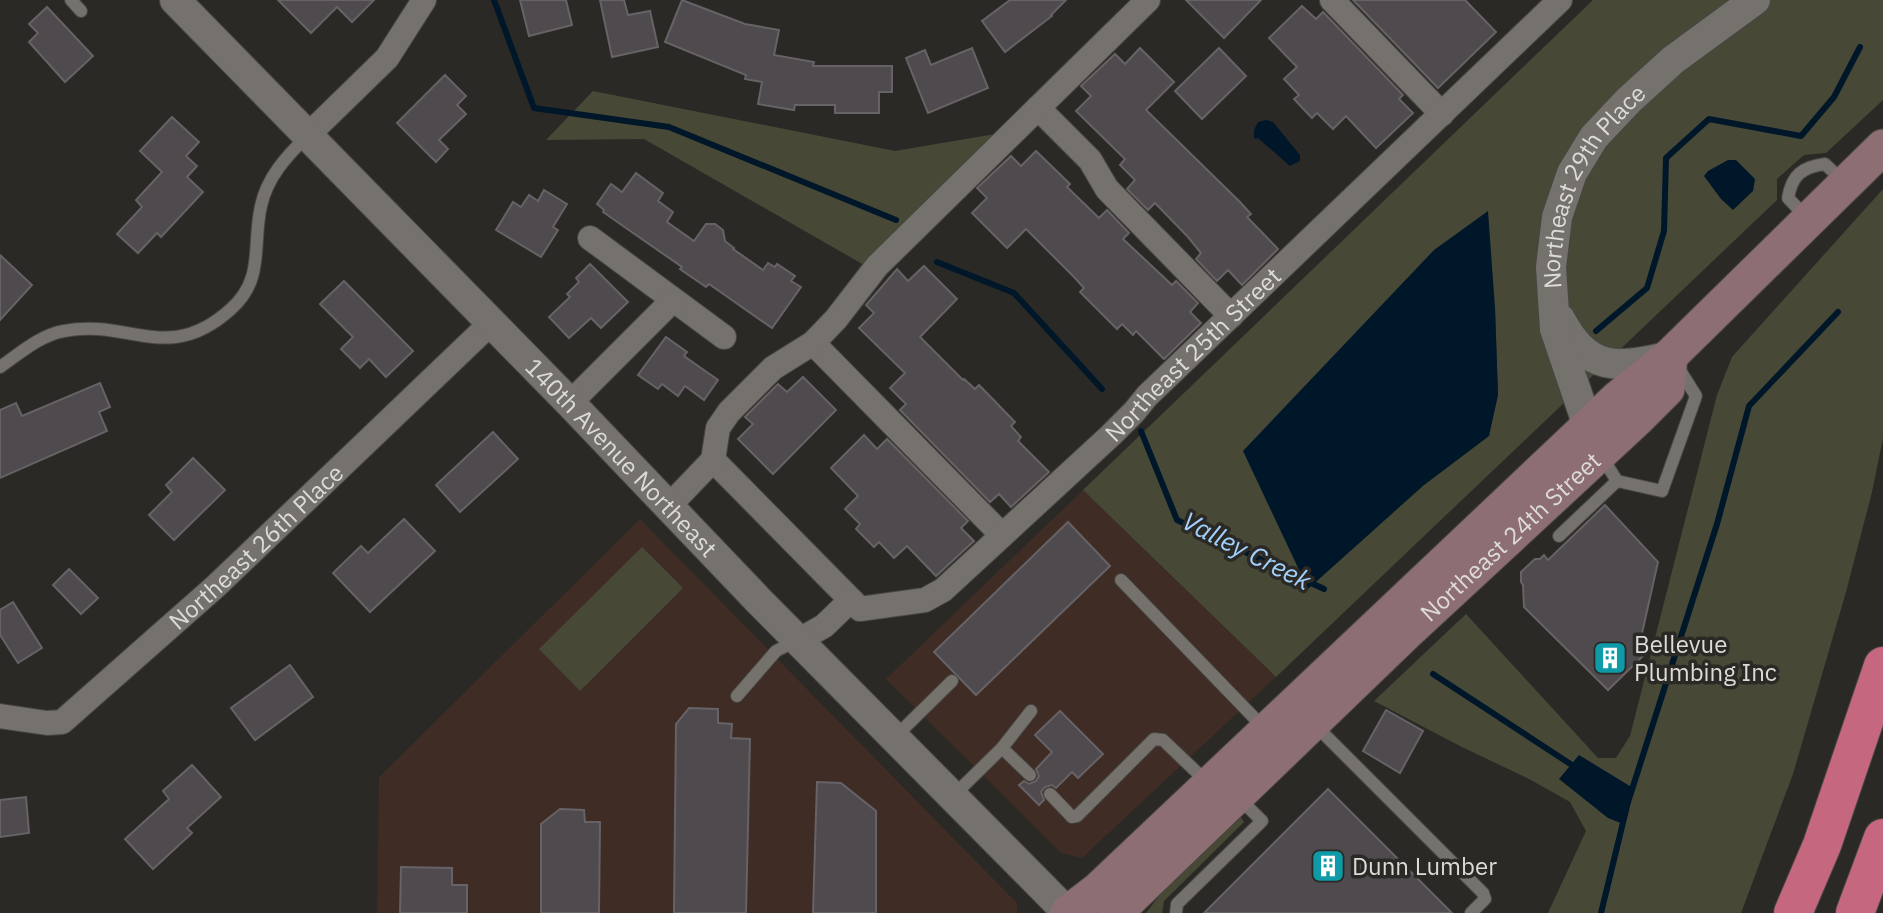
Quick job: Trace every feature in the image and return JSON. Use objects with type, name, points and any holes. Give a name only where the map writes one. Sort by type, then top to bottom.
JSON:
[{"type":"highway","points":[[1793,913],[1822,845],[1883,666]]},
{"type":"highway","points":[[1855,913],[1883,838]]},
{"type":"main road","points":[[1670,356],[1883,147]]},
{"type":"main road","name":"Northeast 24th Street","points":[[1115,913],[1223,790],[1313,722],[1602,453],[1667,388],[1670,356]]},
{"type":"main road","points":[[1068,913],[1223,790],[1267,731],[1602,453]]},
{"type":"street","points":[[307,136],[387,58],[424,0]]},
{"type":"street","points":[[668,507],[713,460],[718,428],[729,412],[773,368],[813,343],[836,319],[877,266],[1148,0]]},
{"type":"street","points":[[1332,0],[1442,114]]},
{"type":"street","name":"Northeast 25th Street","points":[[851,600],[860,609],[925,600],[943,590],[1111,435],[1147,396],[1560,0]]},
{"type":"street","name":"Northeast 29th Place","points":[[1602,453],[1555,329],[1551,267],[1557,217],[1572,173],[1594,137],[1629,100],[1674,60],[1755,0]]},
{"type":"street","name":"140th Avenue Northeast","points":[[184,3],[307,136],[1068,913]]},
{"type":"street","points":[[1038,108],[1090,160],[1107,189],[1231,316]]},
{"type":"street","points":[[590,238],[724,337]]},
{"type":"street","points":[[570,403],[673,300]]},
{"type":"street","points":[[1553,306],[1572,341],[1597,359],[1619,365],[1670,356]]},
{"type":"street","name":"Northeast 26th Place","points":[[0,716],[47,723],[62,722],[216,586],[491,323]]},
{"type":"street","points":[[813,343],[1001,534]]},
{"type":"street","points":[[713,460],[851,600],[824,626],[799,640]]},
{"type":"lane","points":[[71,0],[81,11]]},
{"type":"lane","points":[[0,367],[37,341],[62,331],[94,328],[170,339],[202,330],[232,308],[248,287],[257,262],[261,205],[269,185],[285,158],[307,136]]},
{"type":"lane","points":[[1559,536],[1602,453],[1662,491],[1696,396],[1670,356]]},
{"type":"lane","points":[[1121,580],[1267,731]]},
{"type":"lane","points":[[737,696],[776,651],[799,640]]},
{"type":"lane","points":[[895,737],[952,681]]},
{"type":"lane","points":[[953,796],[1002,748],[1031,711]]},
{"type":"lane","points":[[1313,722],[1483,893],[1485,899],[1471,913]]},
{"type":"lane","points":[[1050,794],[1072,817],[1077,816],[1154,739],[1163,740],[1262,821],[1177,904],[1176,913]]},
{"type":"lane","points":[[1002,748],[1030,775]]},
{"type":"shaded area","points":[[1083,490],[1276,677],[1082,858],[1061,853],[886,679]]},
{"type":"shaded area","points":[[640,519],[1017,903],[1017,913],[377,913],[379,777]]},
{"type":"green space","points":[[1593,0],[1883,0],[1883,100],[1826,153],[1804,155],[1777,179],[1777,200],[1276,677],[1083,490]],"holes":[[[1495,308],[1498,395],[1488,436],[1424,485]]]},
{"type":"green space","points":[[593,91],[895,151],[1001,133],[864,265],[644,139],[546,140]]},
{"type":"green space","points":[[1883,189],[1883,438],[1846,592],[1793,774],[1741,913],[1548,913],[1586,831],[1570,802],[1374,701],[1466,614],[1598,758],[1616,758],[1630,736],[1717,395],[1732,357]]},
{"type":"green space","points":[[642,547],[683,588],[580,691],[539,649]]},
{"type":"green space","points":[[1241,817],[1244,822],[1164,901],[1162,913],[1146,913],[1166,887]]},
{"type":"water","points":[[1258,122],[1273,122],[1300,155],[1300,161],[1290,166],[1258,138],[1254,139]]},
{"type":"water","points":[[1728,160],[1736,160],[1755,179],[1753,191],[1733,210],[1704,176]]},
{"type":"water","points":[[1488,211],[1498,395],[1489,436],[1424,485],[1308,589],[1243,451],[1434,250]]},
{"type":"water","points":[[1579,755],[1633,788],[1623,824],[1608,818],[1559,779]]},
{"type":"building","points":[[278,0],[374,0],[352,22],[337,7],[311,33]]},
{"type":"building","points":[[520,0],[566,0],[572,25],[529,36]]},
{"type":"building","points":[[600,0],[624,0],[628,15],[650,11],[658,47],[612,57]]},
{"type":"building","points":[[682,0],[745,24],[779,30],[774,55],[814,62],[813,66],[892,66],[892,92],[879,92],[879,113],[835,113],[835,105],[795,105],[794,110],[758,104],[762,82],[745,79],[746,75],[665,42]]},
{"type":"building","points":[[1010,0],[1066,0],[1052,16],[1005,52],[982,21]]},
{"type":"building","points":[[1186,0],[1261,0],[1224,38]]},
{"type":"building","points":[[1353,0],[1465,0],[1496,32],[1438,88]]},
{"type":"building","points":[[1302,6],[1316,19],[1323,12],[1403,95],[1399,99],[1413,113],[1376,148],[1346,116],[1333,129],[1317,113],[1312,118],[1294,99],[1299,95],[1284,79],[1297,67],[1269,38]]},
{"type":"building","points":[[47,7],[93,56],[65,82],[29,42],[38,33],[29,24]]},
{"type":"building","points":[[972,48],[988,88],[928,113],[906,58],[925,50],[931,65]]},
{"type":"building","points":[[1140,48],[1174,82],[1146,110],[1240,202],[1251,214],[1247,217],[1278,249],[1242,285],[1228,270],[1217,281],[1196,259],[1201,253],[1155,203],[1148,210],[1127,189],[1135,180],[1120,165],[1125,159],[1076,111],[1091,96],[1081,86],[1115,54],[1125,64]]},
{"type":"building","points":[[1219,48],[1246,76],[1202,119],[1175,91]]},
{"type":"building","points":[[445,75],[466,96],[457,105],[466,114],[439,140],[448,149],[436,162],[397,123]]},
{"type":"building","points":[[172,117],[199,142],[186,156],[197,166],[187,177],[203,192],[161,237],[157,233],[138,253],[117,234],[142,207],[136,200],[162,172],[140,151]]},
{"type":"building","points":[[1036,151],[1070,184],[1067,187],[1099,218],[1107,210],[1129,233],[1123,239],[1172,285],[1176,281],[1198,303],[1190,312],[1201,323],[1164,359],[1136,331],[1133,335],[1122,324],[1117,329],[1080,292],[1084,288],[1074,277],[1026,229],[1007,248],[972,213],[987,198],[977,188],[1011,156],[1021,166]]},
{"type":"building","points":[[636,173],[663,193],[658,201],[673,212],[667,222],[694,241],[706,224],[715,224],[723,230],[725,241],[733,249],[763,270],[768,263],[775,267],[777,264],[795,276],[791,281],[801,287],[772,328],[709,284],[706,287],[603,212],[597,204],[611,184],[622,192]]},
{"type":"building","points":[[544,190],[567,204],[553,227],[558,230],[541,257],[496,230],[513,202],[521,207],[529,195],[538,201]]},
{"type":"building","points":[[0,255],[32,285],[0,320]]},
{"type":"building","points":[[590,264],[628,302],[601,328],[591,318],[569,338],[549,317],[570,297],[567,294],[579,282],[576,278]]},
{"type":"building","points":[[924,266],[957,299],[920,337],[963,380],[975,389],[979,385],[1015,422],[1011,426],[1021,437],[1018,441],[1049,472],[1011,507],[999,494],[990,502],[900,410],[906,404],[890,388],[905,373],[859,328],[874,313],[866,305],[897,269],[908,281]]},
{"type":"building","points":[[344,281],[413,351],[386,377],[369,359],[360,368],[341,349],[353,337],[320,304]]},
{"type":"building","points":[[666,337],[687,352],[684,356],[718,380],[704,400],[685,386],[678,396],[662,384],[658,389],[638,375]]},
{"type":"building","points":[[803,377],[836,410],[773,474],[738,439],[753,424],[745,417],[778,384],[787,392]]},
{"type":"building","points":[[100,383],[110,407],[99,412],[107,431],[0,478],[0,410],[16,403],[22,416]]},
{"type":"building","points":[[493,432],[518,459],[460,512],[436,485]]},
{"type":"building","points":[[864,435],[877,449],[887,439],[968,521],[961,528],[974,541],[936,576],[907,546],[894,558],[879,542],[874,547],[856,529],[860,524],[845,509],[858,496],[831,468]]},
{"type":"building","points":[[193,458],[225,490],[174,540],[149,515],[172,492],[166,485]]},
{"type":"building","points":[[1605,505],[1658,562],[1638,651],[1643,656],[1608,690],[1524,607],[1521,582],[1521,572],[1535,559],[1544,555],[1548,560]]},
{"type":"building","points":[[404,519],[435,551],[370,612],[333,573],[361,546],[368,553]]},
{"type":"building","points":[[1068,522],[1110,566],[976,695],[934,652]]},
{"type":"building","points":[[69,569],[98,598],[81,614],[53,585]]},
{"type":"building","points":[[13,602],[42,648],[18,663],[0,635],[0,610]]},
{"type":"building","points":[[290,665],[313,697],[255,740],[231,708]]},
{"type":"building","points":[[689,708],[718,709],[718,723],[732,724],[731,738],[750,739],[746,913],[674,913],[676,724]]},
{"type":"building","points":[[1386,710],[1423,731],[1400,773],[1363,751]]},
{"type":"building","points":[[1060,711],[1103,754],[1078,778],[1072,772],[1056,788],[1052,785],[1045,787],[1041,792],[1044,800],[1039,805],[1019,785],[1024,781],[1029,784],[1036,781],[1039,776],[1036,769],[1052,752],[1035,735]]},
{"type":"building","points":[[192,765],[221,797],[187,828],[192,833],[153,869],[125,839],[169,799],[163,791]]},
{"type":"building","points":[[817,782],[841,783],[876,811],[876,913],[813,913]]},
{"type":"building","name":"Dunn Lumber","points":[[1328,789],[1452,913],[1204,913]]},
{"type":"building","points":[[26,797],[29,833],[0,837],[0,800]]},
{"type":"building","points":[[560,809],[584,810],[585,822],[600,822],[599,913],[541,913],[541,824]]},
{"type":"building","points":[[401,867],[452,868],[452,885],[467,885],[467,913],[400,913]]},
{"type":"waterway","points":[[494,0],[534,108],[669,127],[896,220]]},
{"type":"waterway","points":[[1596,331],[1647,288],[1664,231],[1666,158],[1709,119],[1801,136],[1834,97],[1860,47]]},
{"type":"waterway","points":[[937,262],[1014,293],[1102,389]]},
{"type":"waterway","points":[[1628,802],[1717,524],[1749,406],[1838,312]]},
{"type":"waterway","name":"Valley Creek","points":[[1141,431],[1177,520],[1324,589]]},
{"type":"waterway","points":[[1433,674],[1578,769]]},
{"type":"waterway","points":[[1601,913],[1628,802],[1625,800]]},
{"type":"place","name":"Bellevue Plumbing Inc","points":[[1610,658]]},
{"type":"place","name":"Dunn Lumber","points":[[1328,866]]}]
